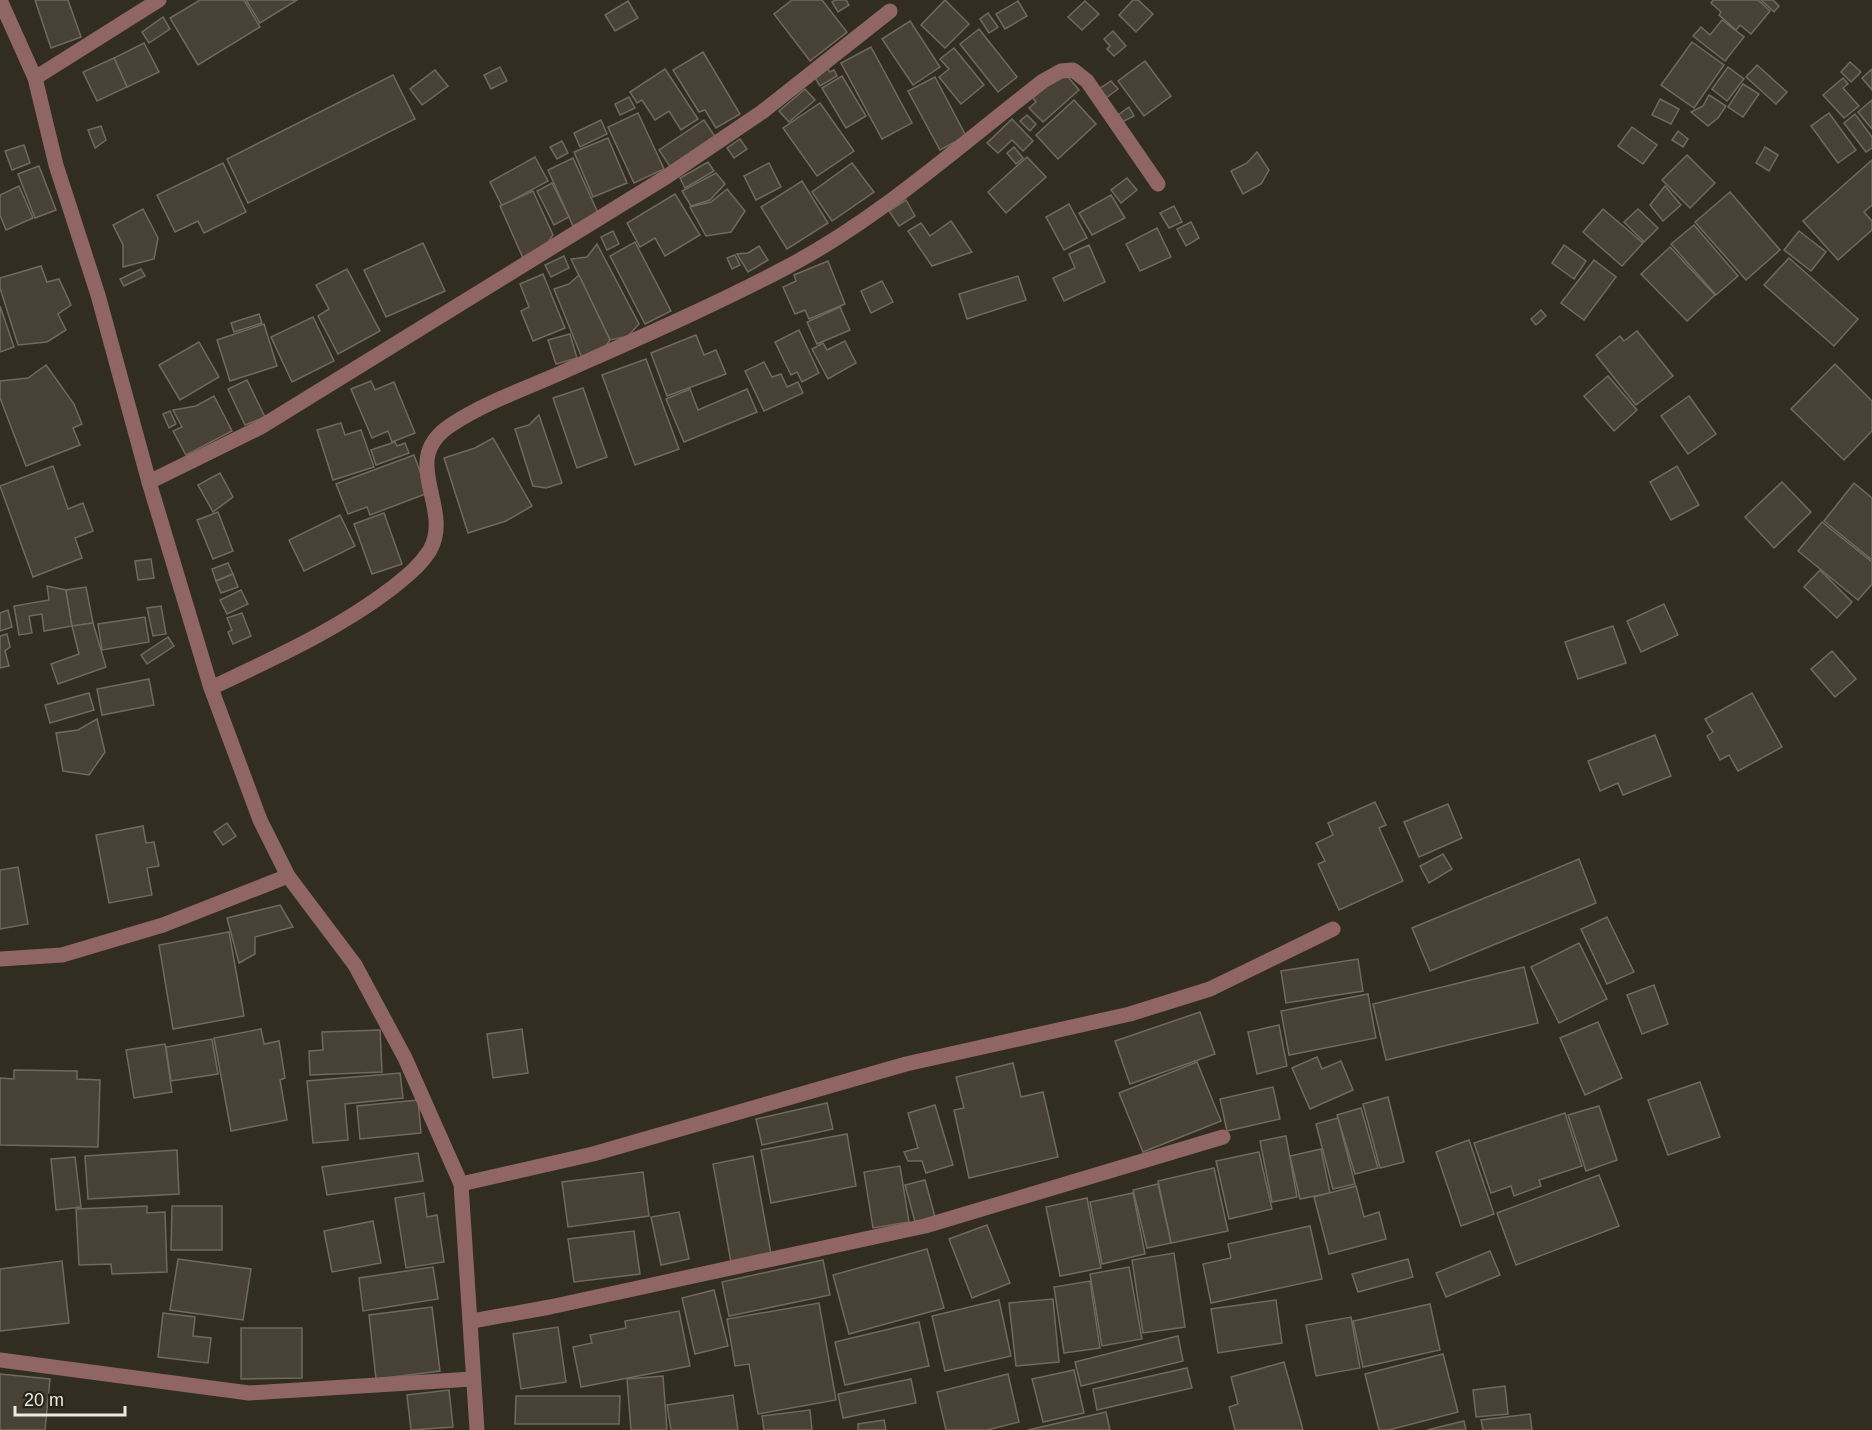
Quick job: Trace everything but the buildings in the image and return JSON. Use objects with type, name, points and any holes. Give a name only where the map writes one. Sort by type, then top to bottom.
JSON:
[{"type":"street","points":[[0,0],[35,78],[56,165],[98,295],[149,482],[211,688],[260,820],[288,876],[356,965],[405,1058],[461,1184],[472,1321],[472,1379],[477,1430]]},
{"type":"street","points":[[35,78],[159,0]]},
{"type":"street","points":[[149,482],[259,428],[666,177],[762,112],[890,11]]},
{"type":"street","points":[[211,688],[327,632],[368,606],[418,567],[432,547],[437,522],[426,460],[432,443],[449,426],[484,407],[671,323],[789,266],[870,215],[1042,81],[1061,71],[1073,70],[1087,81],[1158,184]]},
{"type":"street","points":[[0,959],[62,955],[164,925],[288,876]]},
{"type":"street","points":[[461,1184],[593,1154],[906,1064],[1130,1014],[1210,988],[1333,929]]},
{"type":"street","points":[[472,1321],[925,1226],[1223,1137]]},
{"type":"street","points":[[0,1360],[249,1393],[472,1379]]}]
